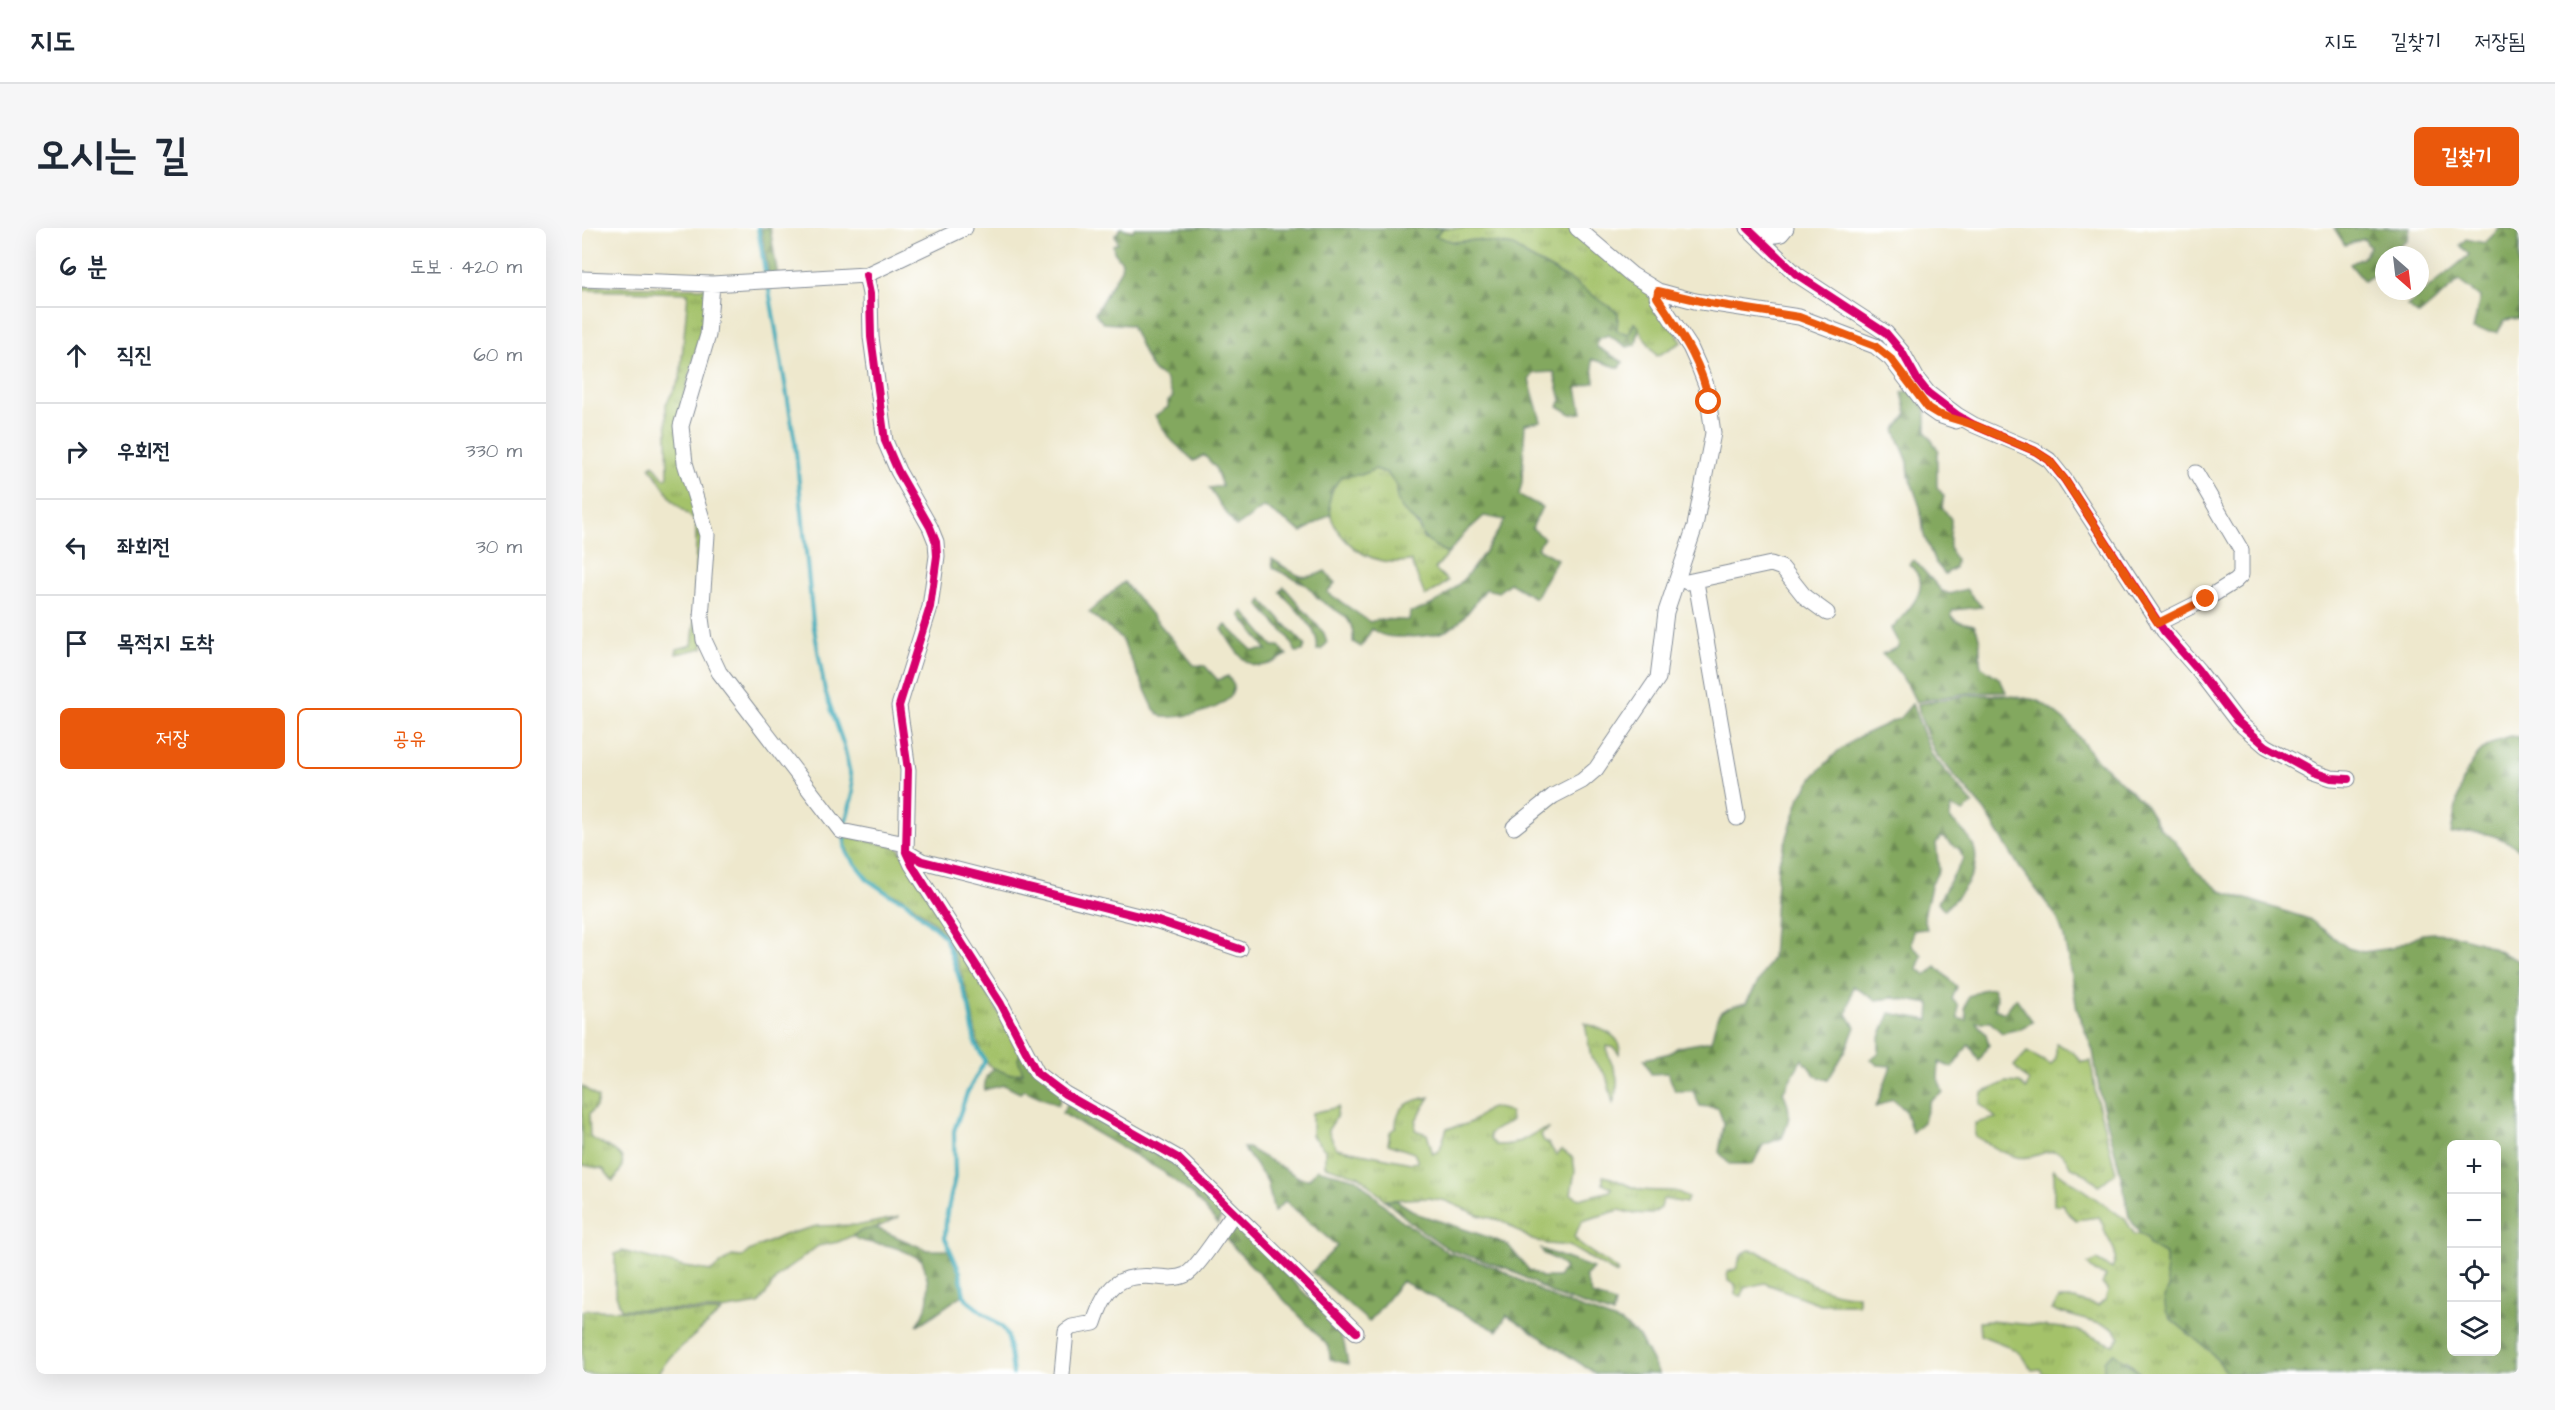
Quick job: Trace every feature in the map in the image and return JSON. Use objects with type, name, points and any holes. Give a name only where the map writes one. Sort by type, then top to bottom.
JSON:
[{"type":"street","points":[[582,279],[712,284],[866,275],[965,228]]},
{"type":"street","points":[[1577,228],[1632,275],[1658,291],[1702,302],[1799,317],[1875,346],[1891,359],[1928,408],[1952,420],[1974,425]]},
{"type":"street","points":[[1748,228],[1796,274],[1886,333],[1902,352],[1917,380],[1928,393],[1974,425],[2035,451],[2049,460],[2065,480],[2158,623],[2198,670],[2225,708],[2266,746],[2313,772],[2331,778],[2348,779]]},
{"type":"street","points":[[1766,228],[1775,235],[1781,234],[1786,228]]},
{"type":"street","points":[[866,275],[870,294],[871,337],[885,441],[898,471],[923,512],[936,542],[936,571],[930,607],[899,705],[908,770],[906,848],[912,865],[1001,1004],[1037,1073],[1065,1094],[1178,1158],[1356,1332]]},
{"type":"street","points":[[712,284],[708,335],[681,426],[687,471],[707,535],[701,618],[704,640],[719,672],[848,833],[906,848],[922,861],[1158,921],[1240,949]]},
{"type":"street","points":[[1514,827],[1553,796],[1582,781],[1596,769],[1658,678],[1666,612],[1695,526],[1713,434],[1706,385],[1700,367],[1690,347],[1657,297],[1658,291]]},
{"type":"street","points":[[2158,623],[2206,599],[2235,581],[2241,574],[2241,550],[2196,473]]},
{"type":"street","points":[[1676,582],[1696,582],[1771,564],[1782,568],[1805,597],[1827,613]]},
{"type":"street","points":[[1696,582],[1737,818]]},
{"type":"street","points":[[1062,1374],[1066,1331],[1094,1323],[1110,1289],[1127,1277],[1136,1275],[1172,1278],[1188,1274],[1234,1213]]},
{"type":"green space","points":[[761,228],[770,228],[778,277],[769,277]]},
{"type":"green space","points":[[1121,228],[1133,231],[1134,228],[1443,228],[1435,236],[1454,242],[1477,240],[1514,246],[1527,256],[1569,279],[1618,313],[1617,331],[1629,334],[1634,323],[1639,327],[1636,345],[1627,347],[1608,335],[1598,339],[1597,347],[1623,362],[1620,368],[1592,359],[1595,382],[1577,388],[1582,413],[1571,414],[1558,406],[1561,400],[1554,372],[1534,373],[1529,380],[1541,421],[1525,424],[1522,482],[1519,495],[1542,507],[1532,528],[1544,538],[1537,548],[1557,559],[1535,598],[1510,583],[1498,592],[1486,589],[1469,612],[1446,631],[1423,636],[1397,637],[1384,635],[1372,629],[1361,647],[1353,642],[1353,632],[1348,619],[1320,600],[1307,586],[1273,568],[1272,559],[1297,575],[1316,575],[1325,571],[1335,583],[1327,592],[1370,622],[1384,619],[1409,620],[1410,612],[1426,607],[1454,589],[1477,562],[1505,520],[1484,516],[1465,533],[1448,554],[1423,536],[1420,526],[1405,513],[1399,504],[1396,485],[1387,473],[1375,469],[1361,475],[1342,476],[1331,494],[1331,514],[1302,532],[1264,507],[1236,527],[1209,488],[1222,486],[1215,467],[1204,455],[1194,461],[1169,438],[1155,416],[1168,407],[1168,401],[1173,397],[1165,379],[1149,364],[1131,325],[1103,323],[1095,313],[1121,269],[1122,262],[1114,252],[1113,245],[1118,243],[1115,235]]},
{"type":"green space","points":[[1443,228],[1573,228],[1651,295],[1682,342],[1657,356],[1634,323],[1629,334],[1617,331],[1618,313],[1569,279],[1527,256],[1514,246],[1477,240],[1454,242],[1435,236]]},
{"type":"green space","points":[[2334,228],[2410,228],[2408,239],[2398,246],[2375,246],[2375,274],[2364,281],[2350,264],[2363,258],[2370,247],[2364,239],[2345,245]]},
{"type":"green space","points":[[2500,228],[2519,228],[2519,318],[2505,320],[2498,332],[2473,329],[2480,297],[2459,281],[2419,315],[2407,306],[2414,300],[2429,300],[2429,288],[2469,255],[2460,245],[2466,239],[2485,243]]},
{"type":"green space","points":[[582,286],[709,288],[708,306],[678,419],[704,532],[703,648],[676,654],[677,649],[692,645],[695,619],[696,522],[673,501],[650,467],[653,464],[665,479],[668,476],[666,404],[680,379],[688,293],[582,290]]},
{"type":"green space","points":[[1909,390],[1926,410],[1926,432],[1939,451],[1937,487],[1944,496],[1942,507],[1951,519],[1950,545],[1956,560],[1955,568],[1945,574],[1935,562],[1924,536],[1920,507],[1909,476],[1908,462],[1895,430],[1907,414],[1902,393]]},
{"type":"green space","points":[[1375,469],[1387,473],[1396,485],[1396,493],[1402,507],[1416,524],[1423,538],[1448,554],[1435,569],[1448,581],[1425,596],[1411,561],[1386,562],[1364,554],[1347,541],[1334,524],[1329,500],[1342,475],[1361,475]]},
{"type":"green space","points":[[1914,560],[1942,591],[1950,594],[1966,589],[1982,607],[1953,610],[1951,615],[1956,621],[1974,625],[1979,640],[1981,666],[2000,679],[2006,692],[1968,693],[1916,702],[1902,676],[1882,654],[1897,648],[1899,644],[1891,629],[1911,607],[1919,593],[1920,580],[1909,564]]},
{"type":"green space","points":[[1124,582],[1194,665],[1205,666],[1218,680],[1228,676],[1234,686],[1229,698],[1222,704],[1206,711],[1178,717],[1162,717],[1154,709],[1121,638],[1089,612]]},
{"type":"green space","points":[[1284,587],[1324,633],[1327,643],[1321,650],[1317,650],[1315,634],[1310,626],[1280,592]]},
{"type":"green space","points":[[1262,600],[1305,645],[1303,651],[1296,652],[1288,637],[1259,605]]},
{"type":"green space","points":[[1243,611],[1273,646],[1279,646],[1287,655],[1260,666],[1253,665],[1240,656],[1222,629],[1226,625],[1252,650],[1267,650],[1240,615]]},
{"type":"green space","points":[[1968,695],[2005,695],[2036,700],[2069,724],[2093,756],[2144,803],[2160,828],[2174,840],[2196,871],[2221,891],[2309,919],[2348,948],[2363,952],[2392,948],[2422,934],[2434,933],[2451,934],[2480,942],[2519,961],[2519,1374],[2228,1374],[2211,1352],[2171,1319],[2166,1311],[2164,1298],[2169,1288],[2166,1255],[2149,1245],[2147,1238],[2139,1233],[2129,1217],[2120,1171],[2100,1095],[2093,1051],[2077,1009],[2064,937],[2057,917],[2020,868],[1985,811],[1935,753],[1920,717],[1918,704]]},
{"type":"green space","points":[[1912,704],[1932,755],[1973,804],[1963,812],[1951,807],[1950,819],[1968,836],[1975,852],[1973,871],[1969,880],[1944,910],[1938,902],[1963,859],[1960,850],[1942,837],[1936,843],[1939,870],[1932,883],[1926,907],[1924,917],[1927,929],[1913,930],[1912,946],[1922,955],[1917,969],[1927,975],[1936,966],[1957,987],[1952,999],[1958,1005],[1958,1019],[1967,1020],[1965,1008],[1968,997],[1981,990],[1993,988],[1997,998],[1995,1009],[2004,1013],[2016,998],[2033,1022],[2019,1029],[2002,1033],[1990,1022],[1976,1022],[1986,1034],[1989,1045],[1979,1061],[1969,1044],[1952,1068],[1939,1062],[1938,1078],[1943,1093],[1930,1101],[1924,1121],[1912,1132],[1905,1110],[1892,1099],[1876,1107],[1891,1066],[1878,1065],[1870,1059],[1879,1053],[1879,1040],[1890,1013],[1929,1020],[1930,1004],[1894,998],[1875,1000],[1853,986],[1847,1014],[1855,1027],[1846,1050],[1828,1080],[1816,1076],[1802,1059],[1783,1092],[1788,1104],[1789,1115],[1782,1138],[1763,1145],[1753,1164],[1729,1164],[1719,1152],[1724,1124],[1718,1108],[1700,1106],[1693,1091],[1675,1091],[1668,1073],[1651,1074],[1644,1059],[1670,1053],[1678,1047],[1711,1041],[1717,1018],[1723,1010],[1746,1003],[1772,958],[1778,865],[1800,797],[1814,776],[1838,751],[1858,737],[1900,718]]},
{"type":"green space","points":[[2510,736],[2519,737],[2519,849],[2487,834],[2470,832],[2451,834],[2461,788],[2473,761],[2482,750]]},
{"type":"green space","points":[[845,835],[899,848],[1022,1051],[1018,1059],[1023,1073],[1007,1074],[987,1063],[978,1041],[961,973],[945,936],[929,918],[904,898],[887,892],[872,882],[858,868],[848,852]]},
{"type":"green space","points":[[1585,1023],[1615,1037],[1620,1047],[1619,1054],[1614,1048],[1607,1046],[1617,1077],[1613,1103],[1606,1075],[1591,1058]]},
{"type":"green space","points":[[2056,1043],[2073,1052],[2082,1062],[2091,1061],[2096,1096],[2116,1172],[2099,1186],[2087,1175],[2070,1166],[2065,1157],[2059,1153],[2053,1151],[2025,1158],[2011,1156],[1975,1136],[1975,1123],[1996,1118],[1980,1104],[1982,1093],[2006,1082],[2020,1083],[2026,1089],[2029,1082],[2014,1066],[2027,1052],[2051,1065],[2056,1058]]},
{"type":"green space","points":[[1022,1051],[1062,1095],[1058,1105],[1024,1090],[1020,1093],[1004,1085],[984,1090],[986,1077],[994,1068],[1008,1074],[1023,1073],[1018,1059]]},
{"type":"green space","points":[[582,1086],[598,1098],[596,1107],[589,1114],[590,1137],[613,1149],[622,1158],[620,1171],[613,1181],[603,1169],[582,1165]]},
{"type":"green space","points":[[1430,1097],[1416,1120],[1415,1130],[1427,1134],[1433,1154],[1440,1149],[1447,1128],[1468,1123],[1491,1108],[1502,1109],[1510,1112],[1511,1121],[1492,1132],[1490,1139],[1496,1145],[1512,1144],[1548,1129],[1541,1135],[1556,1155],[1562,1150],[1573,1158],[1575,1171],[1571,1194],[1579,1199],[1610,1191],[1612,1188],[1603,1184],[1603,1176],[1638,1189],[1677,1192],[1688,1198],[1686,1203],[1663,1199],[1661,1208],[1652,1214],[1629,1213],[1620,1210],[1582,1221],[1574,1237],[1582,1246],[1618,1270],[1617,1274],[1569,1246],[1532,1240],[1503,1221],[1478,1215],[1446,1201],[1428,1198],[1385,1200],[1359,1176],[1325,1166],[1325,1150],[1312,1136],[1312,1113],[1338,1107],[1336,1118],[1328,1130],[1336,1148],[1411,1163],[1418,1162],[1414,1153],[1388,1144],[1390,1132],[1396,1127],[1396,1120],[1401,1109],[1411,1102]]},
{"type":"green space","points":[[1068,1103],[1178,1166],[1225,1209],[1218,1224],[1194,1196],[1162,1171],[1062,1113]]},
{"type":"green space","points":[[1243,1148],[1248,1148],[1300,1178],[1309,1179],[1317,1169],[1357,1179],[1396,1216],[1449,1253],[1495,1267],[1554,1298],[1622,1323],[1639,1337],[1659,1374],[1596,1374],[1507,1315],[1497,1331],[1402,1281],[1369,1322],[1312,1272],[1337,1246],[1285,1201],[1274,1212],[1267,1181]]},
{"type":"green space","points":[[2053,1169],[2125,1219],[2135,1235],[2139,1233],[2147,1238],[2149,1245],[2166,1255],[2169,1288],[2164,1298],[2171,1319],[2211,1352],[2228,1374],[2141,1374],[2126,1360],[2103,1371],[2104,1374],[2043,1374],[2040,1369],[2032,1370],[2020,1354],[2008,1346],[1980,1335],[1979,1322],[1990,1321],[2074,1329],[2113,1345],[2120,1337],[2113,1328],[2052,1310],[2059,1299],[2074,1299],[2098,1306],[2105,1300],[2108,1291],[2102,1284],[2106,1276],[2095,1272],[2088,1264],[2097,1260],[2112,1269],[2115,1255],[2099,1217],[2076,1220],[2067,1212],[2063,1204],[2054,1205]]},
{"type":"green space","points":[[1385,1200],[1396,1200],[1418,1214],[1508,1245],[1529,1270],[1542,1277],[1558,1277],[1565,1268],[1557,1260],[1544,1254],[1541,1249],[1593,1268],[1585,1277],[1592,1295],[1615,1303],[1613,1315],[1555,1295],[1509,1269],[1450,1250],[1415,1226]]},
{"type":"green space","points":[[899,1217],[838,1242],[818,1246],[778,1276],[759,1304],[721,1310],[621,1309],[615,1292],[615,1254],[622,1251],[711,1271],[732,1256],[742,1257],[749,1251],[784,1235],[817,1226],[861,1225]]},
{"type":"green space","points":[[1231,1219],[1335,1324],[1344,1343],[1348,1364],[1330,1359],[1329,1347],[1224,1237]]},
{"type":"green space","points":[[876,1228],[927,1250],[948,1250],[959,1272],[963,1295],[917,1325],[925,1310],[928,1294],[927,1277],[922,1260],[894,1247],[866,1242],[852,1236],[863,1230]]},
{"type":"green space","points":[[1749,1250],[1757,1251],[1818,1286],[1844,1294],[1858,1295],[1858,1304],[1820,1304],[1764,1283],[1744,1288],[1742,1296],[1736,1295],[1735,1284],[1728,1281],[1727,1272],[1736,1269],[1742,1254]]},
{"type":"green space","points":[[582,1311],[721,1312],[671,1356],[657,1374],[582,1374]]},
{"type":"green space","points":[[2114,1353],[2141,1374],[2104,1374],[2104,1361]]},
{"type":"waterway","points":[[758,228],[766,277]]},
{"type":"waterway","points":[[768,284],[795,442],[813,622],[825,691],[844,746],[852,783],[853,794],[844,828]]},
{"type":"waterway","points":[[844,835],[846,852],[868,880],[890,895],[905,901],[945,937],[969,1006],[975,1043],[985,1061],[967,1093],[954,1131],[955,1177],[946,1218],[945,1238],[960,1272],[964,1295],[969,1302],[1003,1328],[1008,1337],[1013,1374]]},
{"type":"cycle path","points":[[1748,228],[1796,274],[1886,333],[1902,352],[1928,393],[1974,425],[2035,451],[2049,460],[2065,480],[2164,631],[2198,670],[2237,721],[2266,746],[2313,772],[2331,778],[2348,779]]},
{"type":"cycle path","points":[[866,275],[870,294],[871,337],[885,441],[898,471],[930,527],[936,542],[937,556],[930,607],[899,706],[908,770],[906,852],[922,861],[1158,921],[1240,949]]},
{"type":"cycle path","points":[[906,852],[912,865],[1001,1004],[1037,1073],[1065,1094],[1178,1158],[1356,1332]]},
{"type":"route","points":[[1709,402],[1700,367],[1690,347],[1657,297],[1658,291],[1695,301],[1799,317],[1875,346],[1886,353],[1928,408],[1952,420],[1974,425],[2035,451],[2049,460],[2065,480],[2158,623],[2206,599]]}]
